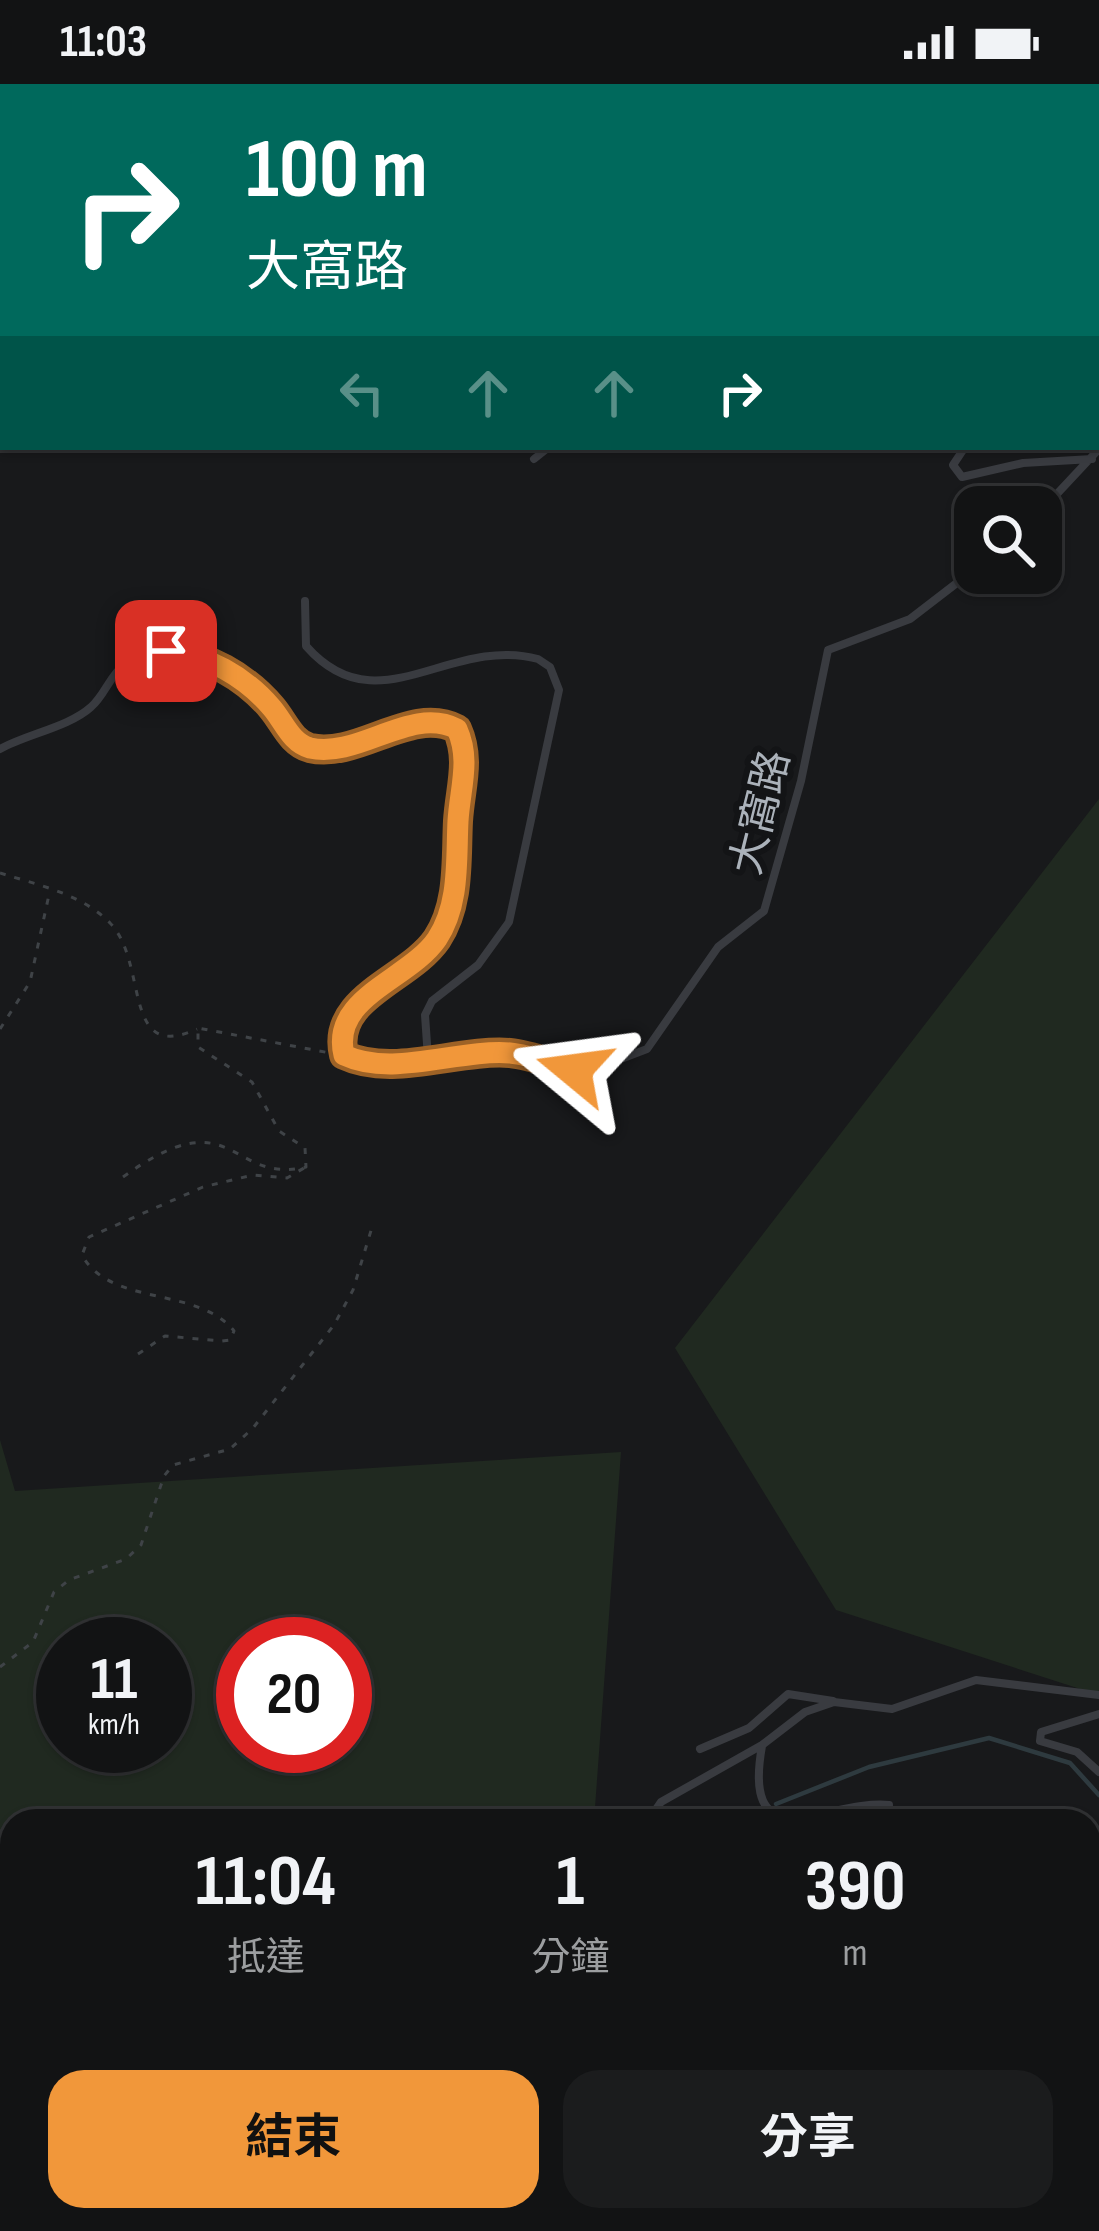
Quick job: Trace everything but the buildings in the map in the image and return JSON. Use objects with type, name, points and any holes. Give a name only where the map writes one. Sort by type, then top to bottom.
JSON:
[{"type":"lane","points":[[534,459],[545,450]]},
{"type":"lane","points":[[963,450],[953,465],[962,477],[1023,463],[1092,459]]},
{"type":"lane","points":[[1062,490],[1098,450]]},
{"type":"lane","name":"大窩路","points":[[344,1055],[386,1064],[514,1053],[592,1070],[647,1049],[718,946],[764,911],[801,781],[828,650],[910,619],[954,584]]},
{"type":"lane","points":[[304,601],[306,646],[334,672],[366,682],[397,681],[473,654],[538,658],[556,678],[559,690],[509,922],[478,964],[432,1001],[425,1015],[428,1058]]},
{"type":"lane","points":[[0,748],[81,714],[126,663],[166,651],[190,653],[234,676],[270,704],[294,740],[307,748],[344,745],[421,723],[442,721],[457,729],[465,768],[458,866],[449,914],[420,958],[345,1019],[339,1035],[344,1055]]},
{"type":"lane","points":[[700,1749],[749,1728],[788,1694],[892,1709],[976,1680],[1099,1695]]},
{"type":"lane","points":[[656,1809],[762,1745],[805,1712],[834,1702]]},
{"type":"lane","points":[[1099,1714],[1051,1727],[1041,1732],[1040,1742],[1077,1752],[1099,1772]]},
{"type":"lane","points":[[762,1745],[761,1797],[769,1809]]},
{"type":"lane","points":[[836,1809],[889,1805]]},
{"type":"path","points":[[0,873],[82,902],[124,941],[145,1027],[154,1036],[167,1040],[198,1028],[344,1055]]},
{"type":"path","points":[[0,1029],[30,982],[50,889]]},
{"type":"path","points":[[198,1028],[198,1047],[252,1082],[279,1131],[305,1148],[306,1167]]},
{"type":"path","points":[[122,1178],[159,1151],[203,1141],[220,1142],[278,1167],[306,1167]]},
{"type":"path","points":[[138,1354],[165,1336],[222,1341],[230,1340],[234,1331],[183,1300],[110,1281],[82,1255],[88,1237],[203,1187],[253,1175],[287,1178],[306,1167]]},
{"type":"path","points":[[0,1666],[33,1642],[54,1592],[126,1559],[141,1545],[164,1476],[173,1465],[230,1449],[253,1428],[334,1325],[353,1290],[373,1224]]},
{"type":"shaded area","points":[[1099,799],[1099,1695],[836,1610],[675,1348]]},
{"type":"shaded area","points":[[0,1440],[15,1491],[621,1452],[595,1809],[0,1809]]},
{"type":"waterway","points":[[776,1804],[869,1767],[989,1738],[1070,1763],[1099,1795]]},
{"type":"route","points":[[166,651],[190,653],[250,688],[270,704],[294,740],[307,748],[344,745],[421,723],[442,721],[457,729],[465,768],[458,866],[449,914],[437,939],[420,958],[345,1019],[339,1035],[344,1055],[362,1063],[386,1064],[451,1054],[514,1053],[574,1070]]}]
